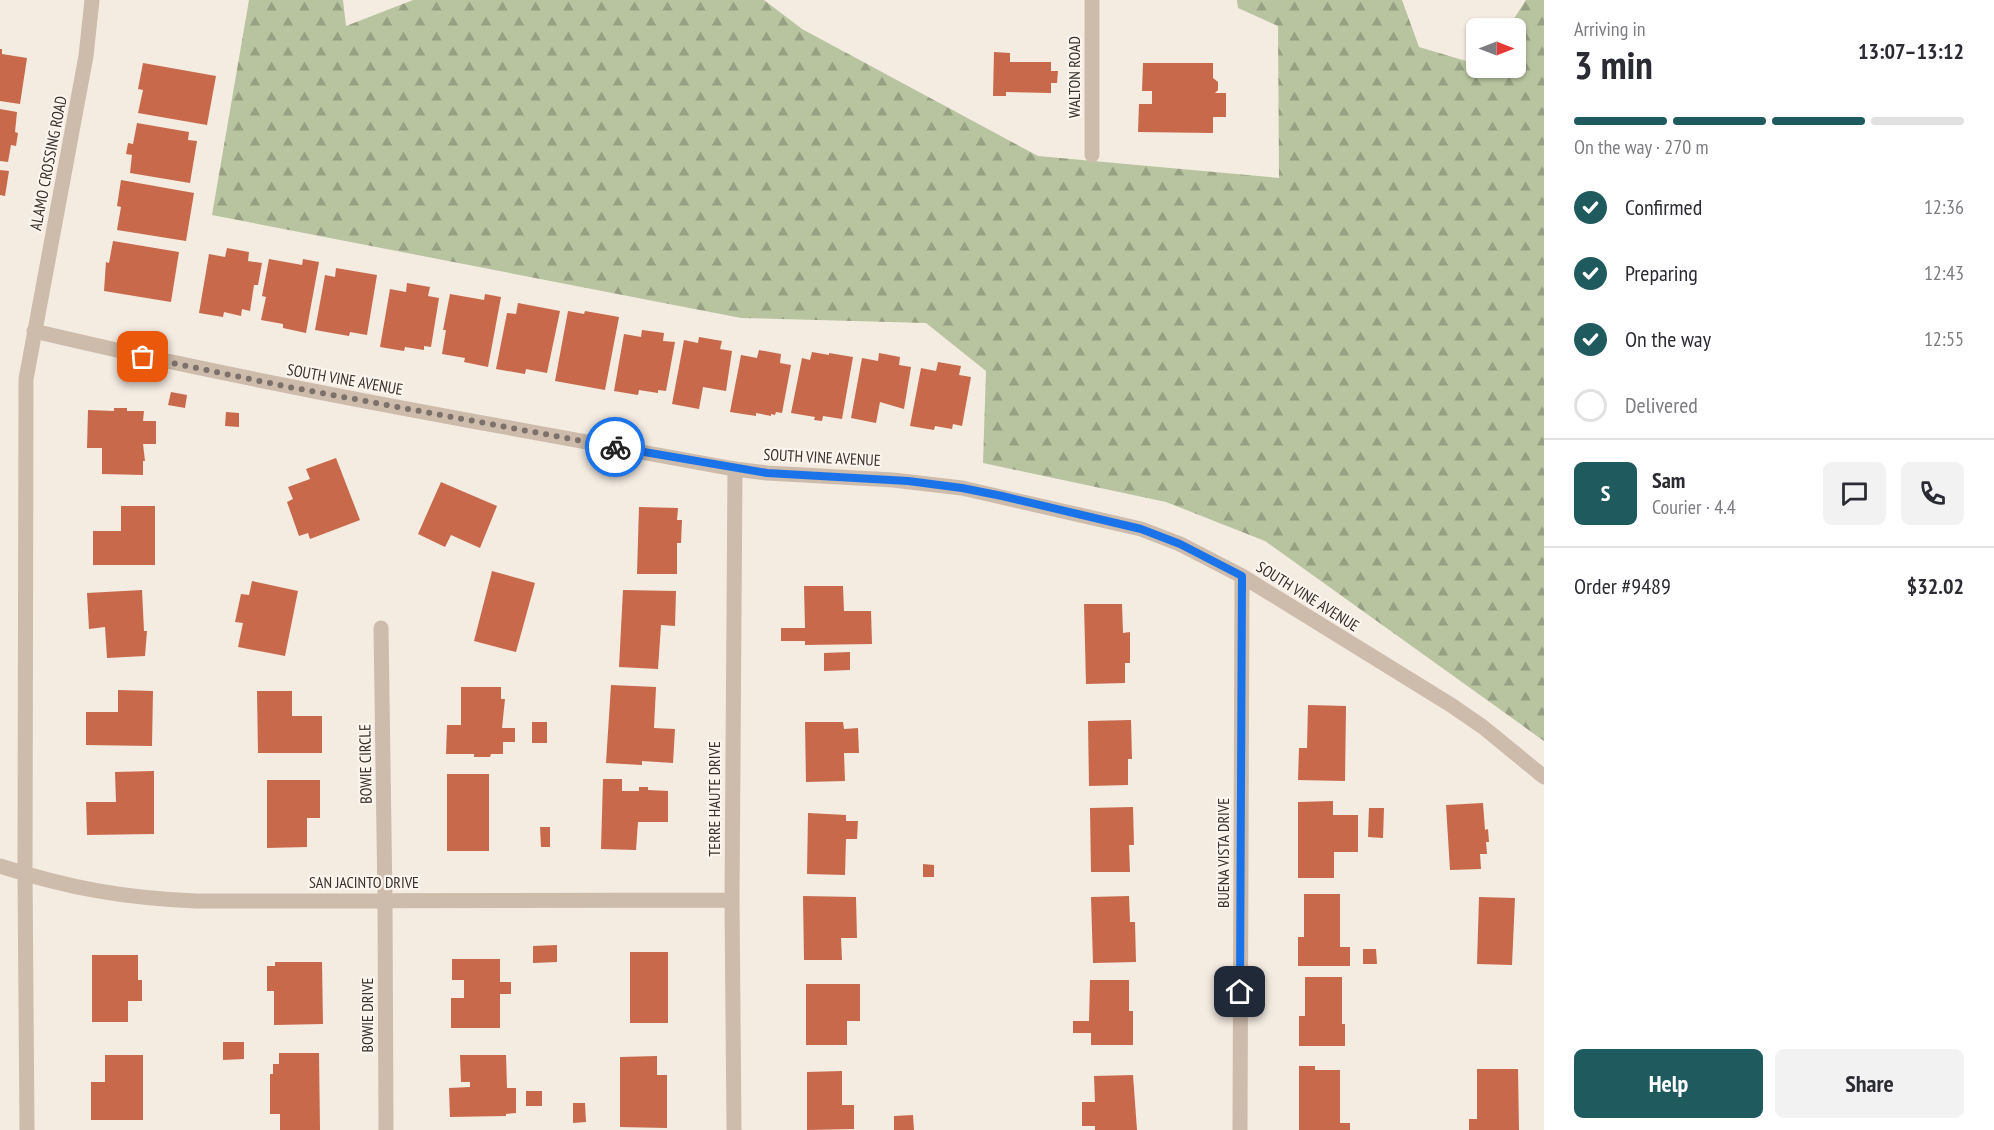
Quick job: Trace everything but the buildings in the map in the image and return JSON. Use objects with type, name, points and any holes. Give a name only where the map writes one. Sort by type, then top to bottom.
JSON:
[{"type":"street","name":"ALAMO CROSSING ROAD","points":[[27,1130],[26,379],[88,46],[92,0]]},
{"type":"street","name":"WALTON ROAD","points":[[1092,0],[1092,155]]},
{"type":"street","name":"SOUTH VINE AVENUE","points":[[34,332],[289,387],[735,469],[922,483],[1002,496],[1141,529],[1180,544],[1242,576],[1451,705],[1544,777]]},
{"type":"street","name":"TERRE HAUTE DRIVE","points":[[734,1130],[732,900],[735,469]]},
{"type":"street","name":"BUENA VISTA DRIVE","points":[[1240,1130],[1242,576]]},
{"type":"street","name":"BOWIE CIRCLE","points":[[381,628],[385,900]]},
{"type":"street","name":"SAN JACINTO DRIVE","points":[[0,866],[60,884],[165,900],[226,902],[732,900]]},
{"type":"street","name":"BOWIE DRIVE","points":[[385,900],[386,1130]]},
{"type":"green space","points":[[249,0],[343,0],[346,26],[413,0],[764,0],[802,29],[1038,156],[1279,178],[1278,26],[1238,8],[1237,0],[1402,0],[1419,47],[1466,61],[1466,78],[1526,78],[1526,18],[1514,18],[1526,0],[1544,0],[1544,741],[1265,541],[1166,502],[983,463],[986,371],[926,323],[741,318],[212,215]]},
{"type":"way so far","points":[[143,357],[289,387],[615,447]]},
{"type":"route","points":[[615,447],[735,469],[908,481],[1002,496],[1141,529],[1180,544],[1242,576],[1240,992]]}]
